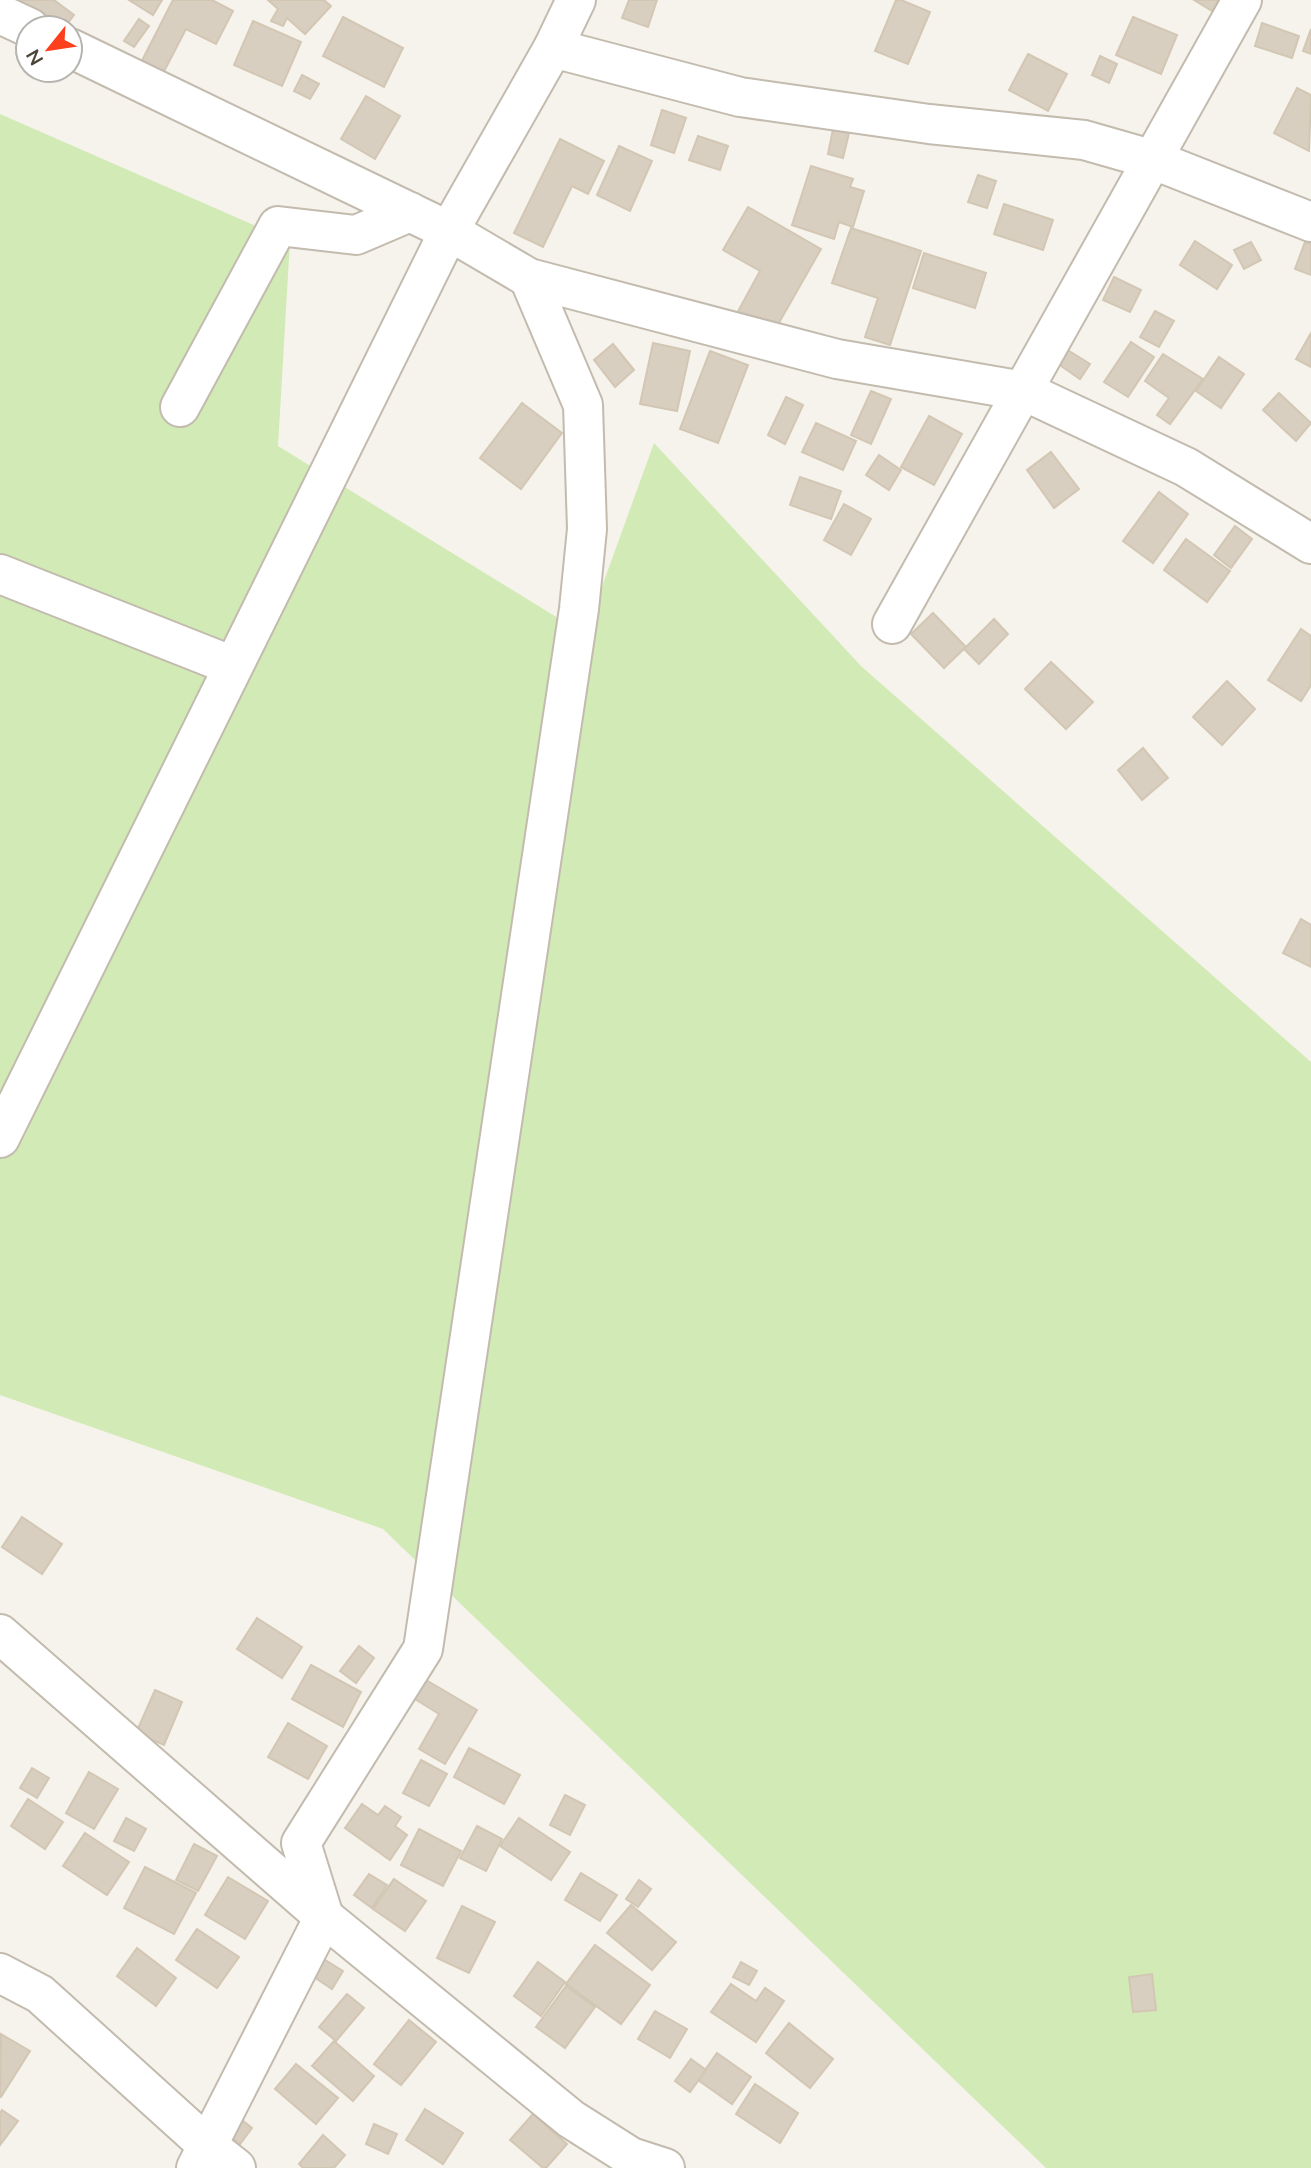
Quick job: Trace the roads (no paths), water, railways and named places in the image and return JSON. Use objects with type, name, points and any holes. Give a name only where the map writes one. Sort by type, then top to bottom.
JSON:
[{"type":"street","points":[[892,624],[1242,0]]},
{"type":"street","points":[[0,1138],[449,231],[553,48],[566,3]]},
{"type":"street","points":[[553,48],[740,97],[929,124],[1084,140],[1154,160],[1311,222]]},
{"type":"street","points":[[84,55],[449,231],[529,278],[837,359],[1024,391],[1186,467],[1311,544]]},
{"type":"street","points":[[180,407],[278,226],[356,235],[410,212]]},
{"type":"street","points":[[0,1973],[40,1994],[214,2161],[324,1917],[301,1843],[423,1649],[579,609],[587,529],[583,405],[529,278]]},
{"type":"street","points":[[0,575],[233,666]]},
{"type":"street","points":[[0,1634],[324,1917],[571,2119],[631,2157],[665,2168]]}]
